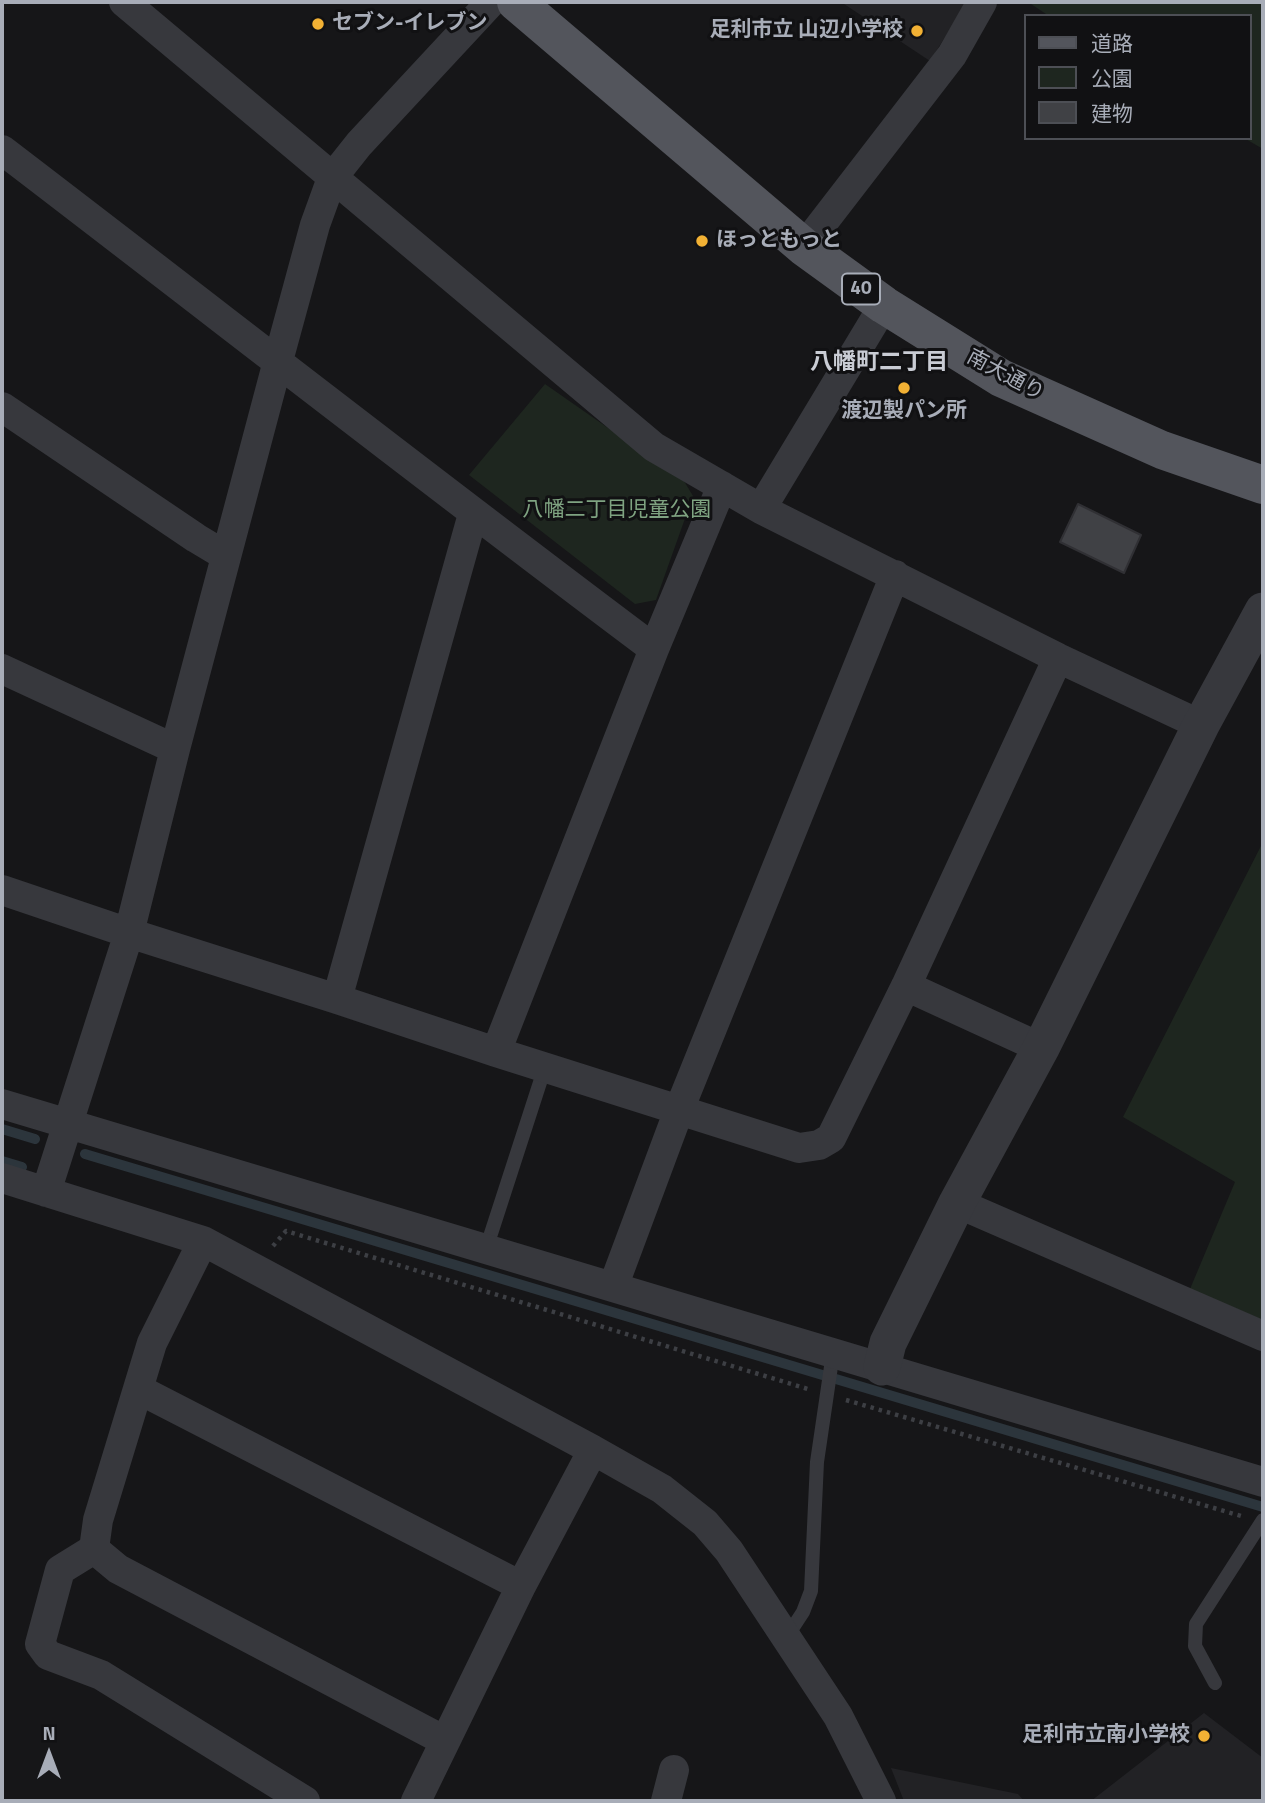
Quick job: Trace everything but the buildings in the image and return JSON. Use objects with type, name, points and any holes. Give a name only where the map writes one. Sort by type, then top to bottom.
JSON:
[{"type":"main road","name":"南大通り","points":[[516,2],[804,247],[884,305],[1001,377],[1162,450],[1263,485]]},
{"type":"street","points":[[124,2],[654,447],[761,509],[1058,658],[1201,725]]},
{"type":"street","points":[[46,1192],[129,933],[278,361],[315,225],[332,178],[359,144],[491,2]]},
{"type":"street","points":[[804,247],[952,55],[982,2]]},
{"type":"street","points":[[2,150],[473,514],[654,649]]},
{"type":"street","points":[[761,509],[884,305]]},
{"type":"street","points":[[2,407],[226,556]]},
{"type":"street","points":[[496,1052],[654,649],[722,486]]},
{"type":"street","points":[[337,999],[473,514]]},
{"type":"street","points":[[613,1287],[679,1110],[895,575]]},
{"type":"street","points":[[882,1367],[887,1343],[957,1203],[1041,1048],[1201,725],[1263,611]]},
{"type":"street","points":[[2,890],[799,1148],[819,1145],[831,1138],[906,985],[1058,658]]},
{"type":"street","points":[[2,669],[175,749]]},
{"type":"street","points":[[906,985],[1041,1048]]},
{"type":"street","points":[[2,1104],[613,1287],[832,1360],[882,1367],[1263,1482]]},
{"type":"street","points":[[2,1178],[203,1241],[662,1489],[705,1523],[729,1551],[838,1716],[881,1801]]},
{"type":"street","points":[[957,1203],[1263,1336]]},
{"type":"street","points":[[94,1549],[98,1520],[152,1343],[203,1241]]},
{"type":"street","points":[[138,1389],[522,1586]]},
{"type":"street","points":[[416,1801],[522,1586],[593,1450]]},
{"type":"street","points":[[94,1549],[118,1569],[445,1741]]},
{"type":"street","points":[[94,1549],[60,1570],[40,1644],[48,1655],[101,1675],[305,1801]]},
{"type":"street","points":[[666,1801],[674,1770]]},
{"type":"lane","points":[[486,1249],[545,1067]]},
{"type":"lane","points":[[786,1638],[803,1612],[811,1591],[817,1462],[832,1360]]},
{"type":"lane","points":[[1215,1683],[1195,1646],[1196,1624],[1263,1522]]},
{"type":"path","points":[[254,1268],[286,1231],[1263,1522]]},
{"type":"shaded area","name":"足利市立 山辺小学校","points":[[841,2],[967,2],[930,61]]},
{"type":"shaded area","name":"足利市立南小学校","points":[[1204,1713],[1263,1758],[1263,1801],[1091,1801]]},
{"type":"shaded area","name":"足利市立南小学校","points":[[891,1768],[1018,1794],[1024,1801],[904,1801]]},
{"type":"green space","points":[[1028,2],[1263,2],[1263,149],[1247,140],[1251,140],[1251,14],[1046,14]]},
{"type":"green space","name":"八幡二丁目児童公園","points":[[545,384],[684,481],[693,496],[656,600],[635,604],[469,475]]},
{"type":"green space","points":[[1263,842],[1263,1320],[1190,1289],[1235,1182],[1123,1117]]},
{"type":"waterway","points":[[2,1129],[35,1139]]},
{"type":"waterway","points":[[85,1154],[1263,1507]]},
{"type":"waterway","points":[[2,1161],[22,1167]]},
{"type":"place","name":"セブン-イレブン","points":[[318,24]]},
{"type":"place","name":"足利市立 山辺小学校","points":[[917,31]]},
{"type":"place","name":"ほっともっと","points":[[702,241]]},
{"type":"place","name":"渡辺製パン所","points":[[904,388]]},
{"type":"place","name":"足利市立南小学校","points":[[1204,1736]]},
{"type":"district","name":"八幡町二丁目","points":[[879,363]]}]
